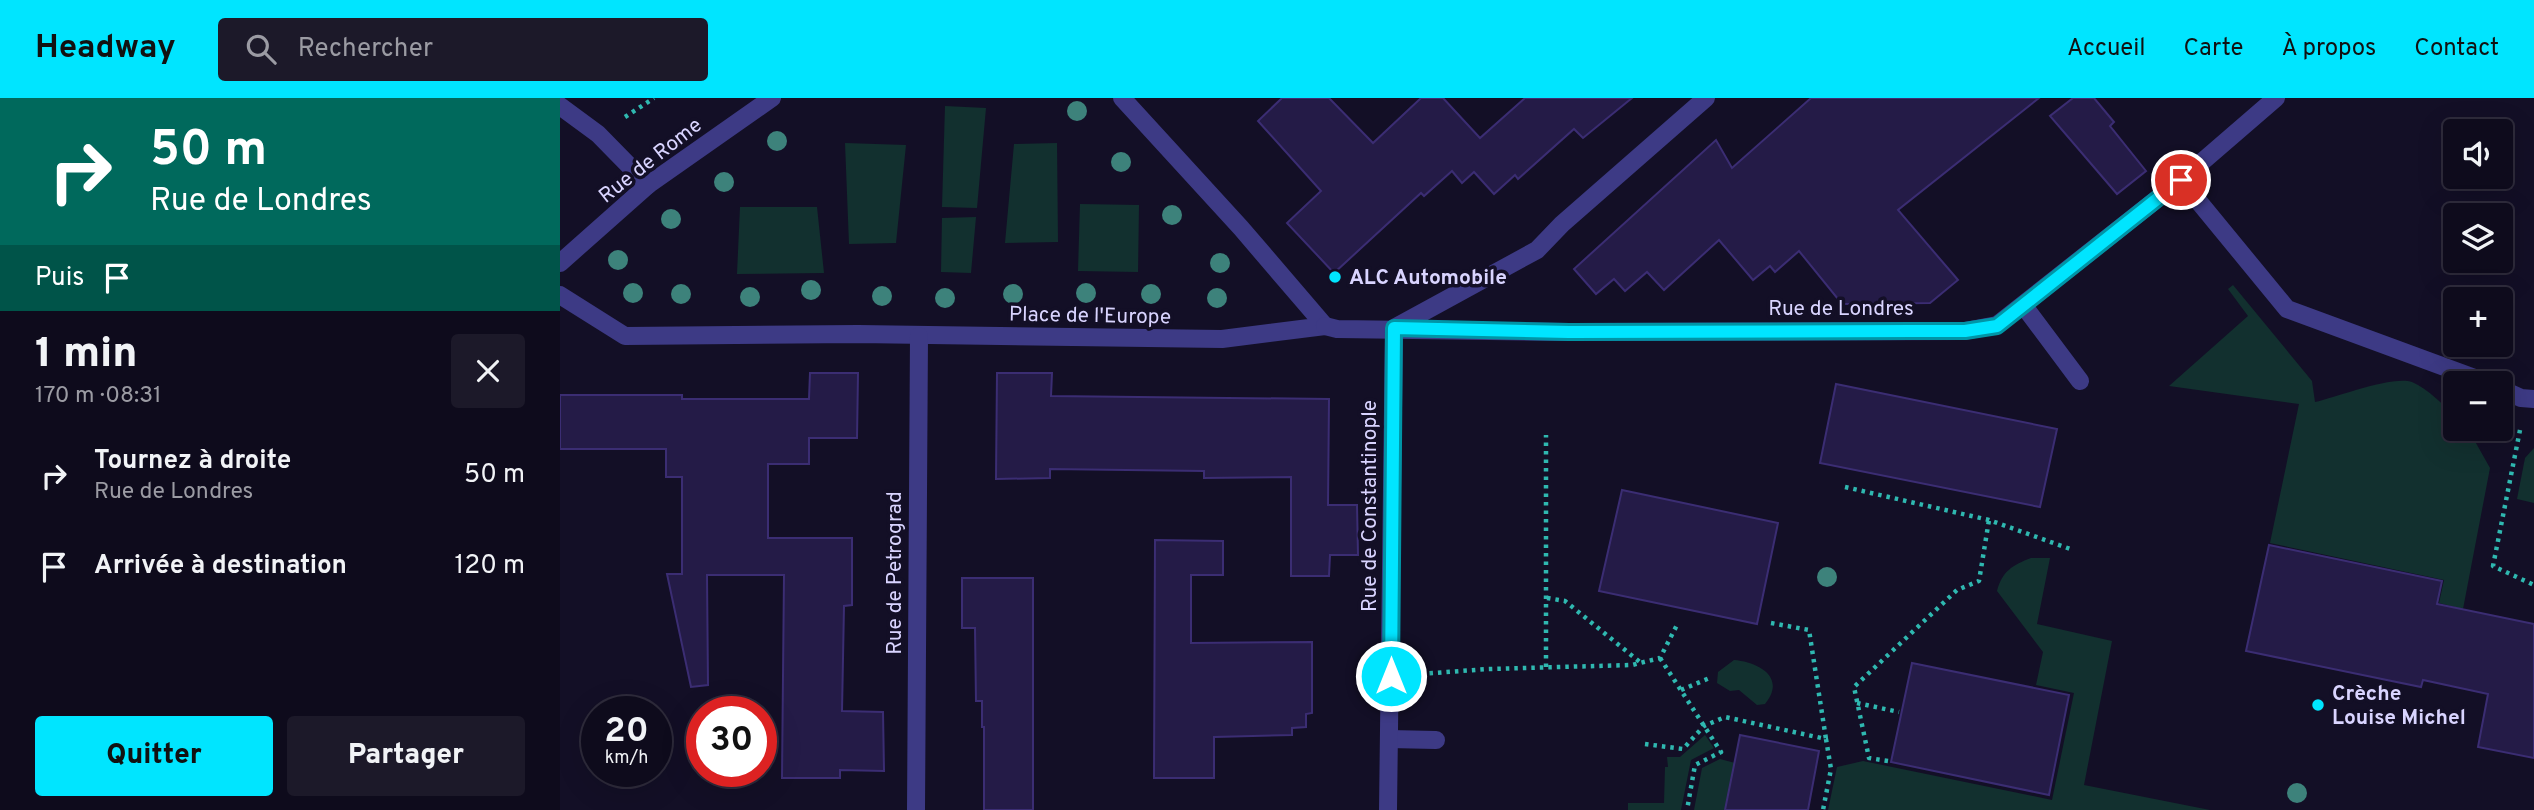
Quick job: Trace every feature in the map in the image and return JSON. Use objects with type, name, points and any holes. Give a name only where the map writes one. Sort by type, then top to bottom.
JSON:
[{"type":"street","name":"Rue de Rome","points":[[560,263],[648,185],[772,98]]},
{"type":"street","points":[[1122,98],[1241,228],[1325,326]]},
{"type":"street","points":[[1394,328],[1537,250],[1562,224],[1706,98]]},
{"type":"street","name":"Rue de Londres","points":[[1325,326],[1337,329],[1569,332],[1965,331],[1997,326],[2181,180],[2276,98]]},
{"type":"street","points":[[560,106],[598,134],[648,185]]},
{"type":"street","points":[[2181,180],[2287,309],[2455,371]]},
{"type":"street","name":"Place de l'Europe","points":[[560,295],[625,335],[858,334],[1222,339],[1325,326]]},
{"type":"street","points":[[2024,306],[2080,381]]},
{"type":"street","name":"Rue de Constantinople","points":[[1388,810],[1394,328]]},
{"type":"street","name":"Rue de Petrograd","points":[[916,810],[919,336]]},
{"type":"street","points":[[2513,394],[2534,400]]},
{"type":"street","points":[[1390,739],[1436,740]]},
{"type":"path","points":[[2521,428],[2493,566],[2534,585]]},
{"type":"path","points":[[1546,436],[1546,667]]},
{"type":"path","points":[[1845,487],[1989,520],[2073,550]]},
{"type":"path","points":[[1888,761],[1869,758],[1854,687],[1957,590],[1979,581],[1989,520]]},
{"type":"path","points":[[1547,598],[1565,601],[1641,663]]},
{"type":"path","points":[[1771,622],[1809,629],[1831,769],[1823,810]]},
{"type":"path","points":[[1426,674],[1641,663],[1660,658],[1678,623]]},
{"type":"path","points":[[1660,658],[1721,752],[1695,765],[1687,810]]},
{"type":"path","points":[[1681,690],[1712,677]]},
{"type":"path","points":[[1857,703],[1899,712]]},
{"type":"path","points":[[1644,744],[1683,749],[1704,726],[1725,717],[1826,739]]},
{"type":"green space","points":[[945,106],[986,108],[977,208],[942,207]]},
{"type":"green space","points":[[845,143],[906,145],[896,243],[849,244]]},
{"type":"green space","points":[[1057,143],[1058,242],[1005,243],[1014,144]]},
{"type":"green space","points":[[1080,204],[1139,205],[1138,272],[1078,271]]},
{"type":"green space","points":[[740,207],[817,207],[824,273],[737,274]]},
{"type":"green space","points":[[976,217],[971,273],[941,272],[942,218]]},
{"type":"green space","points":[[2233,285],[2312,381],[2315,402],[2392,381],[2412,382],[2443,404],[2443,441],[2475,441],[2490,468],[2463,609],[2439,603],[2444,580],[2270,543],[2299,404],[2169,386],[2248,316],[2228,289]]},
{"type":"green space","points":[[2534,448],[2534,503],[2517,499],[2525,458]]},
{"type":"green space","points":[[2031,558],[2050,558],[2037,624],[2112,641],[2084,785],[2210,810],[1828,810],[1837,767],[1863,761],[2052,800],[2074,693],[2036,685],[2043,652],[1997,591],[2002,578],[2009,570]]},
{"type":"green space","points":[[1734,660],[1752,664],[1767,673],[1773,686],[1765,704],[1757,705],[1739,690],[1730,691],[1717,683],[1718,672]]},
{"type":"green space","points":[[1705,735],[1714,748],[1691,760],[1681,810],[1628,810],[1628,803],[1664,803],[1667,757],[1680,757]]},
{"type":"green space","points":[[1720,759],[1735,763],[1725,810],[1694,810],[1702,768]]},
{"type":"building","points":[[1282,98],[1329,98],[1373,143],[1421,98],[1443,98],[1480,138],[1525,98],[1632,98],[1583,138],[1574,129],[1518,179],[1515,175],[1494,194],[1474,172],[1462,183],[1452,171],[1424,196],[1421,193],[1334,273],[1287,223],[1321,191],[1258,121]]},
{"type":"building","points":[[1811,98],[2039,98],[1898,210],[1958,280],[1930,303],[1842,304],[1799,251],[1775,272],[1770,266],[1753,280],[1719,240],[1664,290],[1647,272],[1625,291],[1614,279],[1596,294],[1574,269],[1716,140],[1732,168]]},
{"type":"building","points":[[2073,98],[2094,98],[2114,122],[2110,126],[2146,171],[2117,194],[2050,116]]},
{"type":"building","points":[[810,373],[858,373],[857,438],[809,438],[809,464],[768,464],[768,538],[852,538],[852,605],[844,606],[842,711],[883,712],[884,771],[840,770],[840,778],[782,778],[784,575],[707,575],[708,685],[691,687],[667,574],[682,574],[682,477],[666,477],[666,449],[560,449],[560,395],[809,399]]},
{"type":"building","points":[[997,373],[1052,373],[1051,396],[1329,399],[1328,505],[1357,505],[1358,555],[1330,555],[1329,576],[1291,576],[1291,477],[1204,478],[1204,471],[1050,469],[1050,478],[996,479]]},
{"type":"building","points":[[1836,384],[2057,429],[2040,507],[1820,463]]},
{"type":"building","points":[[1622,490],[1778,523],[1757,624],[1599,591]]},
{"type":"building","points":[[1155,540],[1223,541],[1223,575],[1191,575],[1191,643],[1312,642],[1312,713],[1306,714],[1306,727],[1292,728],[1292,735],[1214,737],[1214,778],[1154,778]]},
{"type":"building","points":[[2269,545],[2442,581],[2437,604],[2534,624],[2534,758],[2478,747],[2488,694],[2423,680],[2421,687],[2246,651]]},
{"type":"building","points":[[962,578],[1033,578],[1033,810],[984,810],[982,701],[976,701],[975,628],[962,628]]},
{"type":"building","points":[[1912,663],[2069,695],[2049,795],[1891,762]]},
{"type":"building","points":[[1740,735],[1819,751],[1808,810],[1725,810]]},
{"type":"place","name":"ALC Automobile","points":[[1335,277]]},
{"type":"place","name":"Crèche Louise Michel","points":[[2318,705]]},
{"type":"route","points":[[1391,676],[1394,328],[1569,332],[1965,331],[1997,326],[2181,180]]}]
